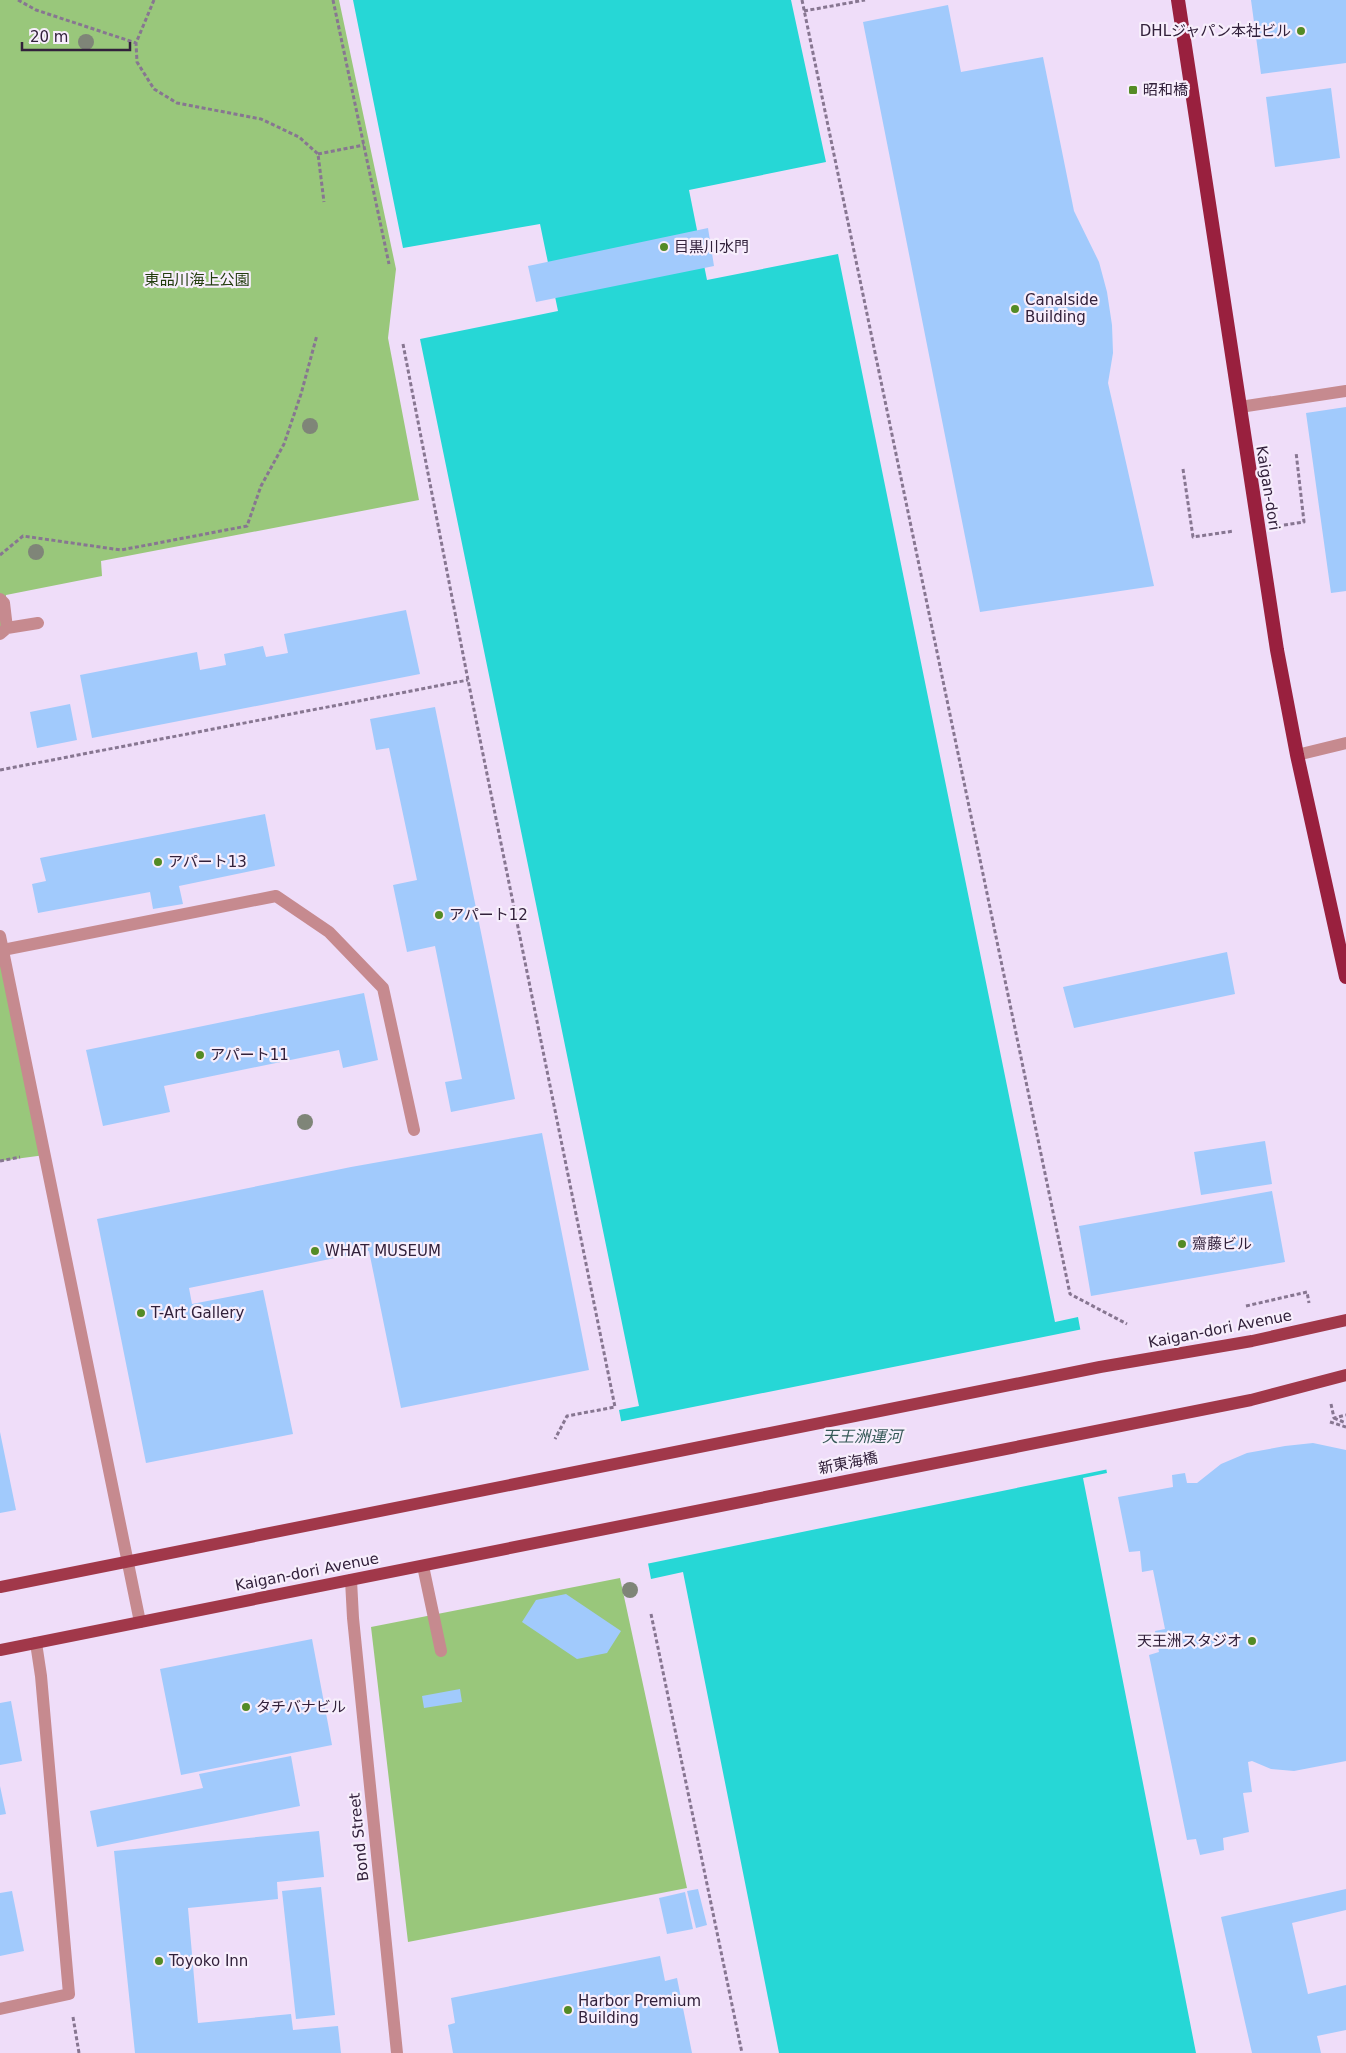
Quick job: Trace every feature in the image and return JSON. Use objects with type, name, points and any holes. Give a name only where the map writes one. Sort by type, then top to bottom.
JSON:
[{"type":"highway","name":"Kaigan-dori","points":[[1178,0],[1277,650],[1297,755],[1346,977]]},
{"type":"main road","name":"Kaigan-dori Avenue","points":[[128,1561],[1100,1367],[1252,1341],[1346,1320]]},
{"type":"main road","name":"新東海橋","points":[[620,1525],[1251,1400],[1346,1376]]},
{"type":"main road","name":"Kaigan-dori Avenue","points":[[0,1650],[620,1525]]},
{"type":"main road","points":[[0,1587],[128,1561]]},
{"type":"street","points":[[1240,407],[1346,391]]},
{"type":"street","points":[[0,599],[4,603],[3,631],[38,623]]},
{"type":"street","points":[[1297,755],[1346,743]]},
{"type":"street","points":[[3,950],[276,896],[329,932],[383,988],[414,1130]]},
{"type":"street","points":[[0,936],[140,1622]]},
{"type":"street","points":[[423,1566],[441,1652]]},
{"type":"street","name":"Bond Street","points":[[352,1580],[353,1618],[397,2053]]},
{"type":"street","points":[[0,2008],[70,1994],[41,1676],[36,1642]]},
{"type":"path","points":[[18,0],[36,10],[136,43]]},
{"type":"path","points":[[154,0],[136,43],[137,62],[154,89],[177,103],[260,119],[299,137],[318,154],[324,202]]},
{"type":"path","points":[[333,0],[389,264]]},
{"type":"path","points":[[802,0],[1070,1294],[1127,1324]]},
{"type":"path","points":[[804,11],[864,0]]},
{"type":"path","points":[[318,154],[364,145]]},
{"type":"path","points":[[0,556],[23,536],[121,550],[247,526],[261,486],[284,444],[301,394],[317,335]]},
{"type":"path","points":[[403,344],[468,680],[615,1408],[567,1416],[555,1439]]},
{"type":"path","points":[[1296,452],[1304,522]]},
{"type":"path","points":[[1183,469],[1193,537]]},
{"type":"path","points":[[0,770],[468,680]]},
{"type":"path","points":[[0,1161],[21,1157]]},
{"type":"path","points":[[1246,1306],[1307,1292]]},
{"type":"path","points":[[1334,1418],[1346,1425]]},
{"type":"path","points":[[1330,1422],[1346,1425]]},
{"type":"path","points":[[651,1614],[742,2053]]},
{"type":"path","points":[[70,1994],[79,2053]]},
{"type":"green space","name":"東品川海上公園","points":[[0,0],[339,0],[396,269],[388,338],[419,500],[101,561],[102,576],[6,595],[7,628],[0,634]]},
{"type":"green space","points":[[0,936],[45,1155],[0,1161]]},
{"type":"green space","points":[[620,1578],[687,1888],[408,1942],[371,1627]]},
{"type":"water","name":"天王洲運河","points":[[353,0],[791,0],[826,162],[689,190],[707,280],[838,254],[1055,1322],[1078,1317],[1107,1473],[1083,1478],[1196,2053],[779,2053],[683,1572],[651,1579],[619,1410],[639,1406],[420,339],[558,311],[540,224],[403,248]]},
{"type":"pier","points":[[1083,1329],[1109,1469],[646,1564],[618,1422]]},
{"type":"building","name":"DHLジャパン本社ビル","points":[[1251,0],[1346,0],[1346,63],[1261,74]]},
{"type":"building","name":"Canalside Building","points":[[948,5],[961,72],[1043,57],[1074,211],[1099,262],[1107,292],[1112,325],[1113,353],[1108,383],[1154,586],[980,612],[863,22]]},
{"type":"building","points":[[1331,88],[1340,158],[1275,167],[1266,97]]},
{"type":"building","name":"目黒川水門","points":[[708,228],[714,266],[536,302],[528,266]]},
{"type":"building","points":[[1346,407],[1346,591],[1331,593],[1306,413]]},
{"type":"building","points":[[406,610],[420,674],[92,738],[80,675],[197,652],[200,670],[226,665],[224,654],[263,646],[266,657],[288,653],[284,634]]},
{"type":"building","points":[[70,704],[77,740],[37,748],[30,712]]},
{"type":"building","name":"アパート12","points":[[435,707],[515,1099],[451,1112],[445,1082],[462,1079],[435,946],[407,952],[393,885],[417,880],[389,748],[376,750],[370,719]]},
{"type":"building","name":"アパート13","points":[[265,814],[275,866],[179,886],[183,904],[153,909],[150,892],[38,913],[32,884],[46,881],[40,858]]},
{"type":"building","points":[[1227,952],[1235,994],[1074,1028],[1063,987]]},
{"type":"building","name":"アパート11","points":[[364,993],[378,1060],[343,1068],[339,1050],[164,1086],[170,1112],[103,1126],[86,1050]]},
{"type":"building","points":[[542,1133],[589,1370],[401,1408],[369,1251],[189,1288],[192,1304],[263,1290],[293,1434],[146,1463],[97,1219],[351,1167]]},
{"type":"building","points":[[1265,1141],[1272,1184],[1201,1195],[1194,1152]]},
{"type":"building","name":"齋藤ビル","points":[[1272,1191],[1285,1262],[1091,1296],[1079,1226]]},
{"type":"building","points":[[0,1432],[16,1510],[0,1513]]},
{"type":"building","name":"天王洲スタジオ","points":[[1313,1443],[1346,1450],[1346,1761],[1294,1771],[1271,1769],[1252,1761],[1248,1762],[1252,1792],[1243,1793],[1249,1832],[1223,1838],[1224,1850],[1200,1855],[1196,1839],[1187,1840],[1149,1655],[1159,1652],[1155,1631],[1165,1629],[1153,1570],[1142,1572],[1140,1551],[1129,1552],[1118,1497],[1173,1487],[1172,1475],[1185,1473],[1187,1483],[1197,1483],[1221,1464],[1247,1453]]},
{"type":"building","points":[[566,1594],[621,1631],[607,1653],[577,1659],[522,1622],[536,1600]]},
{"type":"building","name":"タチバナビル","points":[[312,1639],[332,1745],[181,1775],[160,1669]]},
{"type":"building","points":[[460,1689],[462,1702],[424,1708],[422,1696]]},
{"type":"building","points":[[11,1701],[22,1761],[0,1765],[0,1703]]},
{"type":"building","points":[[291,1756],[300,1806],[97,1847],[90,1811],[203,1788],[199,1774]]},
{"type":"building","points":[[0,1786],[6,1814],[0,1815]]},
{"type":"building","name":"Toyoko Inn","points":[[319,1831],[324,1877],[277,1882],[278,1899],[188,1908],[198,2023],[291,2014],[293,2030],[338,2026],[341,2053],[135,2053],[114,1851]]},
{"type":"building","points":[[321,1887],[335,2015],[296,2019],[282,1891]]},
{"type":"building","points":[[698,1889],[707,1925],[696,1928],[687,1891]]},
{"type":"building","points":[[1346,1889],[1346,1910],[1292,1923],[1308,1994],[1346,1985],[1346,2030],[1317,2036],[1321,2053],[1252,2053],[1221,1917]]},
{"type":"building","points":[[12,1891],[24,1951],[0,1956],[0,1893]]},
{"type":"building","points":[[685,1892],[693,1929],[667,1934],[659,1898]]},
{"type":"building","name":"Harbor Premium Building","points":[[660,1956],[665,1981],[677,1978],[692,2053],[453,2053],[448,2025],[455,2023],[451,1998]]},
{"type":"place","name":"DHLジャパン本社ビル","points":[[1301,31]]},
{"type":"place","name":"昭和橋","points":[[1133,90]]},
{"type":"place","name":"目黒川水門","points":[[664,247]]},
{"type":"place","name":"Canalside Building","points":[[1015,309]]},
{"type":"place","name":"アパート13","points":[[158,862]]},
{"type":"place","name":"アパート12","points":[[439,915]]},
{"type":"place","name":"アパート11","points":[[200,1055]]},
{"type":"place","name":"齋藤ビル","points":[[1182,1244]]},
{"type":"place","name":"WHAT MUSEUM","points":[[315,1251]]},
{"type":"place","name":"T-Art Gallery","points":[[141,1313]]},
{"type":"place","name":"天王洲スタジオ","points":[[1252,1641]]},
{"type":"place","name":"タチバナビル","points":[[246,1707]]},
{"type":"place","name":"Toyoko Inn","points":[[159,1961]]},
{"type":"place","name":"Harbor Premium Building","points":[[568,2010]]}]
